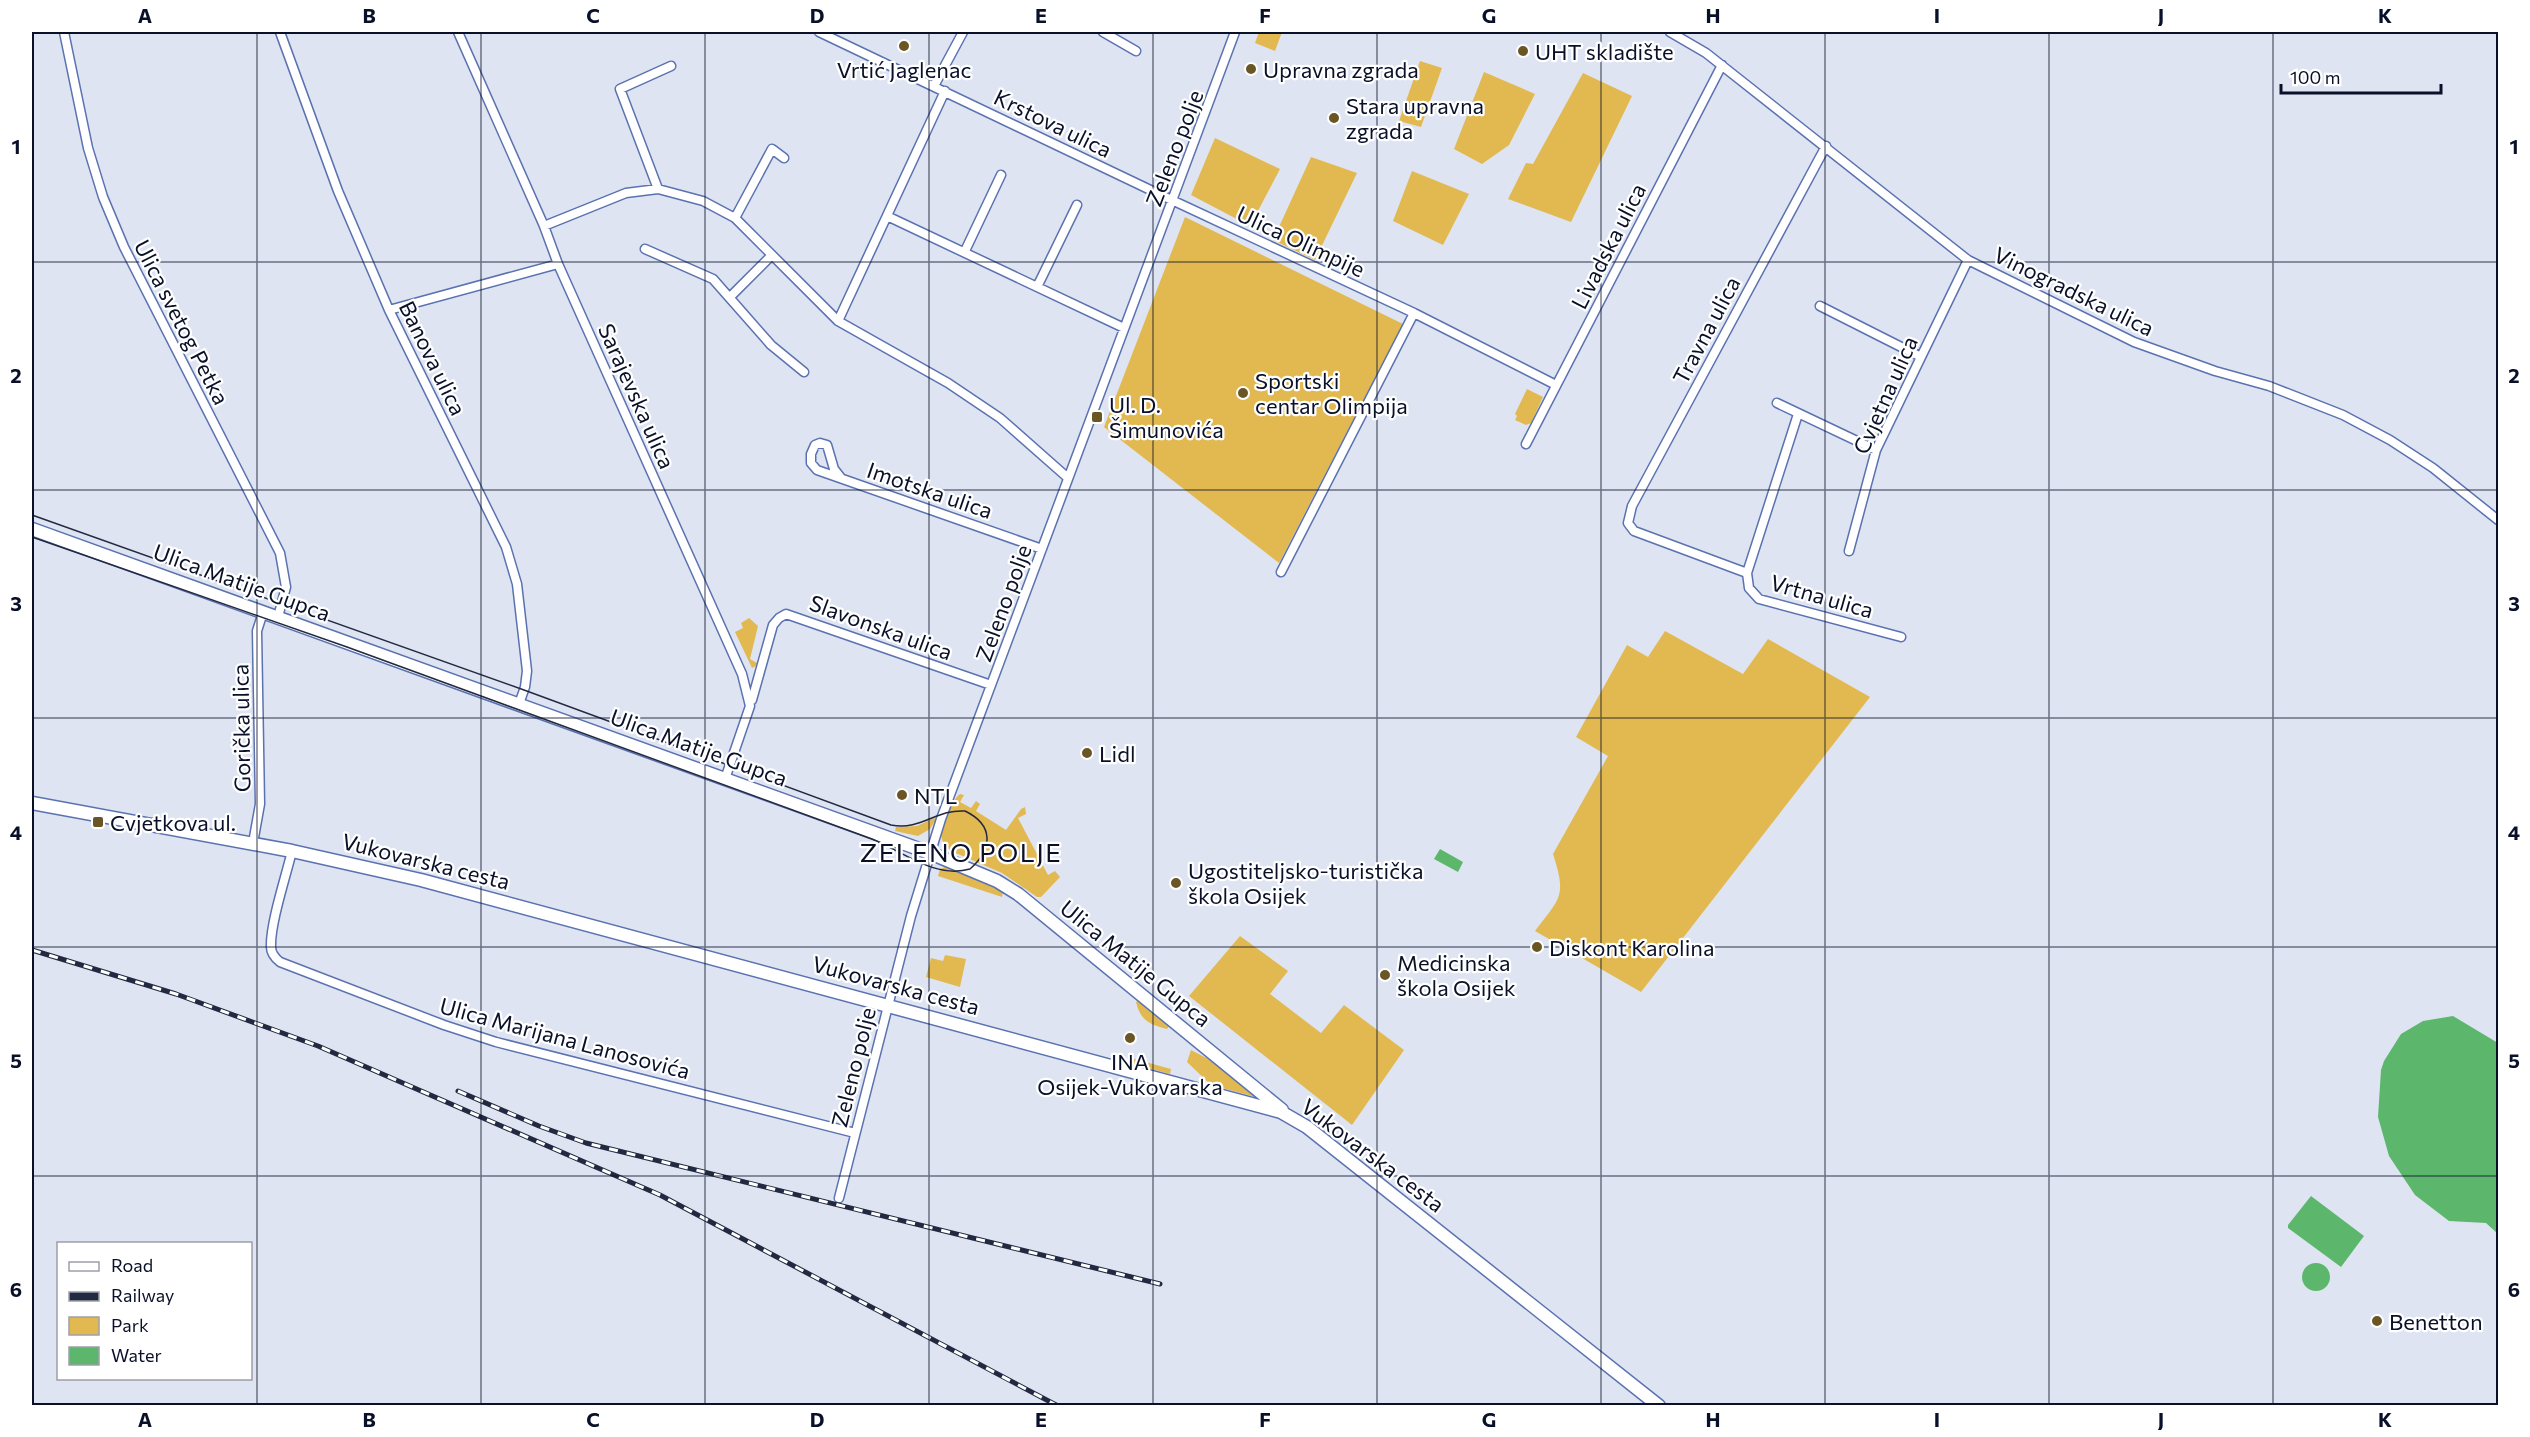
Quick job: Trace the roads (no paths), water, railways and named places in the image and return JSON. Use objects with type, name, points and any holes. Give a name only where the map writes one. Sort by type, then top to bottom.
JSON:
[{"type":"main road","name":"Ulica Matije Gupca","points":[[32,529],[725,778],[985,875],[1012,890],[1290,1116]]},
{"type":"main road","name":"Vukovarska cesta","points":[[32,803],[253,843],[421,880],[1258,1105],[1290,1116],[1659,1406]]},
{"type":"street","name":"Ulica svetog Petka","points":[[64,32],[91,157],[103,197],[124,247],[280,553],[286,587],[278,617]]},
{"type":"street","name":"Banova ulica","points":[[280,32],[338,191],[389,310],[496,525],[512,565],[520,604],[527,671],[525,687],[519,704]]},
{"type":"street","name":"Sarajevska ulica","points":[[458,32],[544,226],[558,264],[742,674],[750,706]]},
{"type":"street","name":"Krstova ulica","points":[[819,32],[1173,201]]},
{"type":"street","points":[[934,86],[963,32]]},
{"type":"street","points":[[1103,32],[1136,51]]},
{"type":"street","name":"Zeleno polje","points":[[839,1197],[887,1005],[930,853],[1235,32]]},
{"type":"street","name":"Vinogradska ulica","points":[[1670,32],[1706,52],[1968,260],[2134,342],[2215,371],[2269,387],[2343,415],[2390,440],[2433,468],[2499,520]]},
{"type":"street","name":"Livadska ulica","points":[[1526,444],[1722,65]]},
{"type":"street","points":[[658,189],[620,89],[671,66]]},
{"type":"street","points":[[838,321],[945,91]]},
{"type":"street","name":"Travna ulica","points":[[1634,531],[1628,523],[1632,506],[1826,146]]},
{"type":"street","points":[[735,218],[772,149],[784,158]]},
{"type":"street","points":[[966,251],[1001,175]]},
{"type":"street","points":[[544,226],[626,193],[658,189],[703,201],[735,218],[838,321],[974,400],[1000,418],[1068,478]]},
{"type":"street","name":"Ulica Olimpije","points":[[1173,201],[1414,314],[1556,385]]},
{"type":"street","points":[[1038,285],[1077,205]]},
{"type":"street","points":[[888,216],[1124,327]]},
{"type":"street","points":[[645,249],[712,279],[771,345],[804,372]]},
{"type":"street","points":[[730,297],[771,255]]},
{"type":"street","name":"Cvjetna ulica","points":[[1849,551],[1876,450],[1968,260]]},
{"type":"street","points":[[389,310],[558,264]]},
{"type":"street","points":[[1820,306],[1921,357]]},
{"type":"street","points":[[1281,572],[1414,314]]},
{"type":"street","points":[[1777,404],[1876,450]]},
{"type":"street","name":"Vrtna ulica","points":[[1798,414],[1747,573],[1749,588],[1759,599],[1902,637]]},
{"type":"street","name":"Imotska ulica","points":[[841,478],[1042,549]]},
{"type":"street","name":"Vrtna ulica","points":[[1634,531],[1747,573]]},
{"type":"street","name":"Gorička ulica","points":[[253,843],[260,804],[257,631],[263,612]]},
{"type":"street","name":"Slavonska ulica","points":[[750,706],[773,625],[782,615],[791,614],[991,685]]},
{"type":"street","points":[[725,778],[750,706]]},
{"type":"street","name":"Ulica Marijana Lanosovića","points":[[291,851],[272,932],[271,949],[274,957],[280,962],[444,1025],[496,1042],[855,1133]]},
{"type":"water","points":[[1440,849],[1463,862],[1458,872],[1434,859]]},
{"type":"water","points":[[2453,1016],[2498,1043],[2498,1234],[2486,1223],[2449,1221],[2415,1195],[2389,1156],[2378,1117],[2381,1070],[2401,1034],[2423,1021]]},
{"type":"water","points":[[2311,1196],[2364,1236],[2341,1267],[2288,1228]]},
{"type":"water","points":[[2316,1263],[2326,1267],[2330,1277],[2326,1287],[2316,1291],[2306,1287],[2302,1277],[2306,1267]]},
{"type":"tram line","points":[[32,515],[524,690],[891,825],[911,825],[945,813],[965,811],[981,823],[987,838],[986,846],[978,861],[970,869],[957,871],[932,867],[872,839],[347,647],[32,537]]},
{"type":"railway","points":[[32,950],[176,994],[318,1046],[660,1195],[1058,1406]]},
{"type":"railway","points":[[458,1091],[539,1126],[586,1143],[1160,1284]]},
{"type":"place","name":"Vrtić Jaglenac","points":[[904,46]]},
{"type":"place","name":"UHT skladište","points":[[1523,51]]},
{"type":"place","name":"Upravna zgrada","points":[[1251,69]]},
{"type":"place","name":"Stara upravna zgrada","points":[[1334,118]]},
{"type":"place","name":"Sportski centar Olimpija","points":[[1243,393]]},
{"type":"place","name":"Ul. D. Šimunovića","points":[[1097,417]]},
{"type":"place","name":"Lidl","points":[[1087,753]]},
{"type":"place","name":"NTL","points":[[902,795]]},
{"type":"place","name":"Cvjetkova ul.","points":[[98,822]]},
{"type":"place","name":"Ugostiteljsko-turistička škola Osijek","points":[[1176,883]]},
{"type":"place","name":"Diskont Karolina","points":[[1537,947]]},
{"type":"place","name":"Medicinska škola Osijek","points":[[1385,975]]},
{"type":"place","name":"INA Osijek-Vukovarska","points":[[1130,1038]]},
{"type":"place","name":"Benetton","points":[[2377,1321]]},
{"type":"district","name":"ZELENO POLJE","points":[[961,851]]}]
